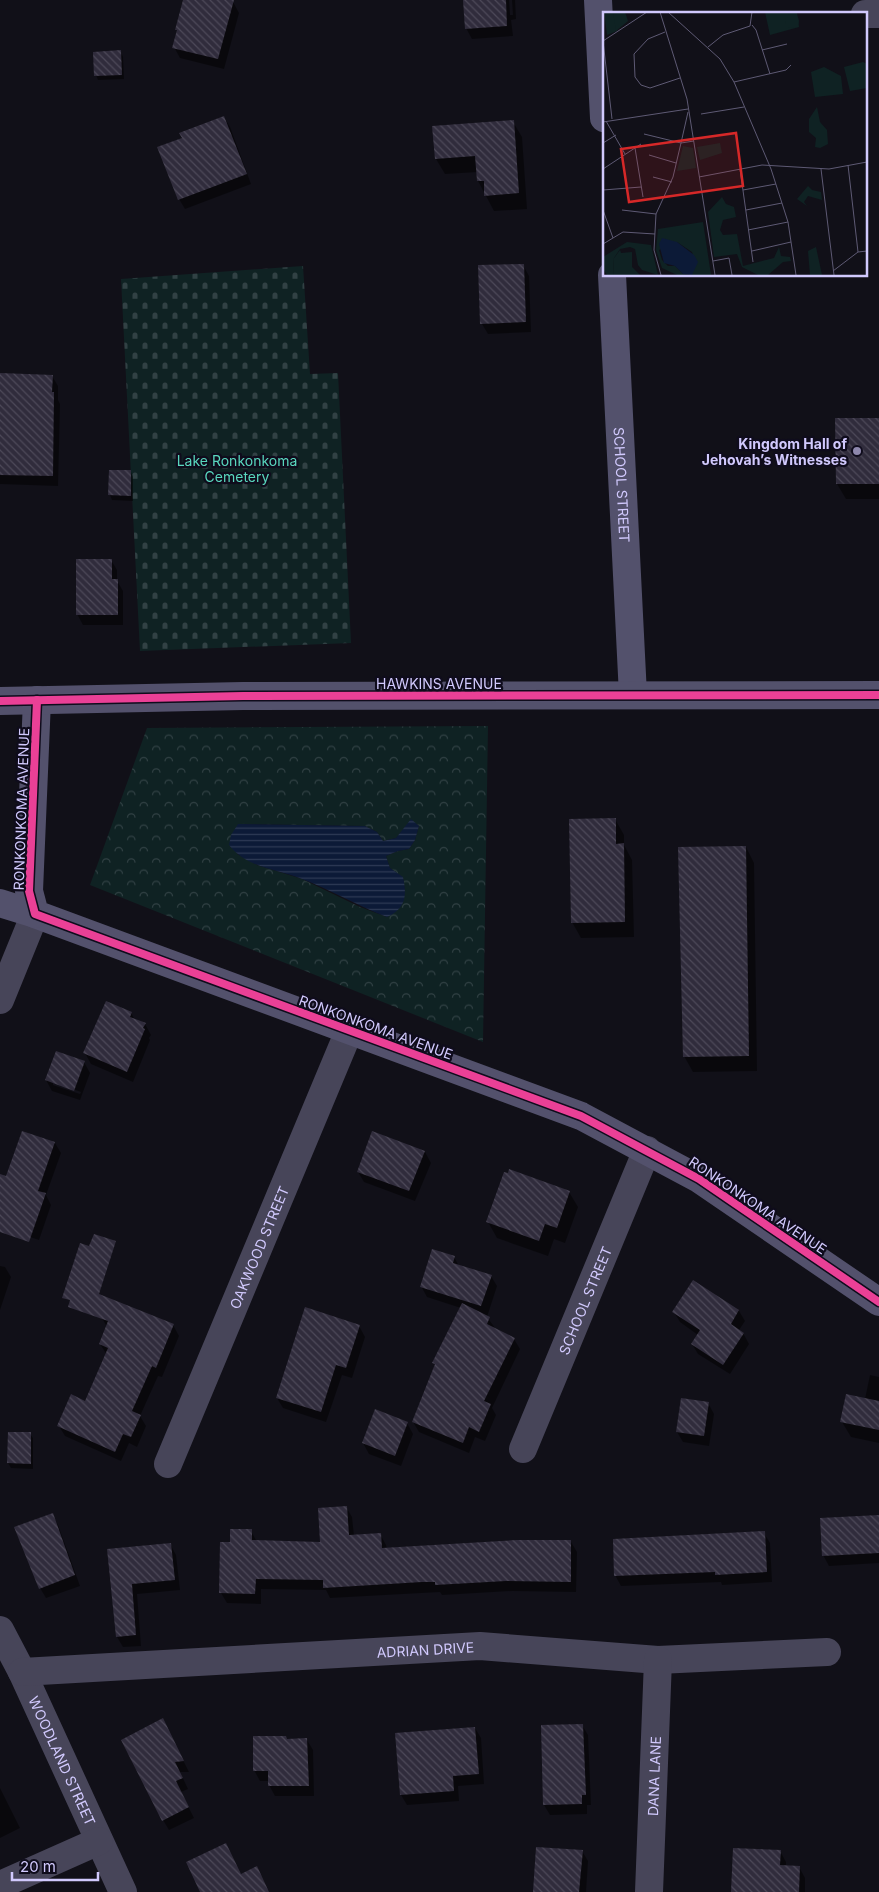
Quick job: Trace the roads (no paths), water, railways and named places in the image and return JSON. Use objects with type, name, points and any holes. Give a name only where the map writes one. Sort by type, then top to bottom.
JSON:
[{"type":"street","points":[[600,12],[603,92]]},
{"type":"street","points":[[866,14],[879,14]]},
{"type":"street","name":"SCHOOL STREET","points":[[612,276],[633,695]]},
{"type":"street","name":"HAWKINS AVENUE","points":[[0,701],[242,696],[879,695]]},
{"type":"street","name":"RONKONKOMA AVENUE","points":[[35,914],[28,890],[37,700]]},
{"type":"street","name":"RONKONKOMA AVENUE","points":[[0,903],[35,914],[581,1116],[700,1179],[879,1302]]},
{"type":"street","points":[[0,1000],[35,914]]},
{"type":"street","name":"OAKWOOD STREET","points":[[168,1464],[349,1031]]},
{"type":"street","name":"SCHOOL STREET","points":[[522,1449],[647,1150]]},
{"type":"street","name":"WOODLAND STREET","points":[[0,1630],[22,1672],[124,1892]]},
{"type":"street","name":"ADRIAN DRIVE","points":[[22,1672],[480,1646],[658,1660],[827,1652]]},
{"type":"street","name":"DANA LANE","points":[[649,1892],[658,1660]]},
{"type":"street","points":[[0,1885],[99,1841]]},
{"type":"water","points":[[411,819],[419,826],[415,840],[409,849],[386,856],[390,868],[403,877],[405,890],[404,901],[398,910],[387,917],[302,879],[244,859],[229,845],[231,835],[238,824],[365,826],[377,832],[383,841],[396,838]]},
{"type":"place","name":"Kingdom Hall of Jehovah’s Witnesses","points":[[857,451]]},
{"type":"park label","name":"Lake Ronkonkoma Cemetery","points":[[237,468]]}]
